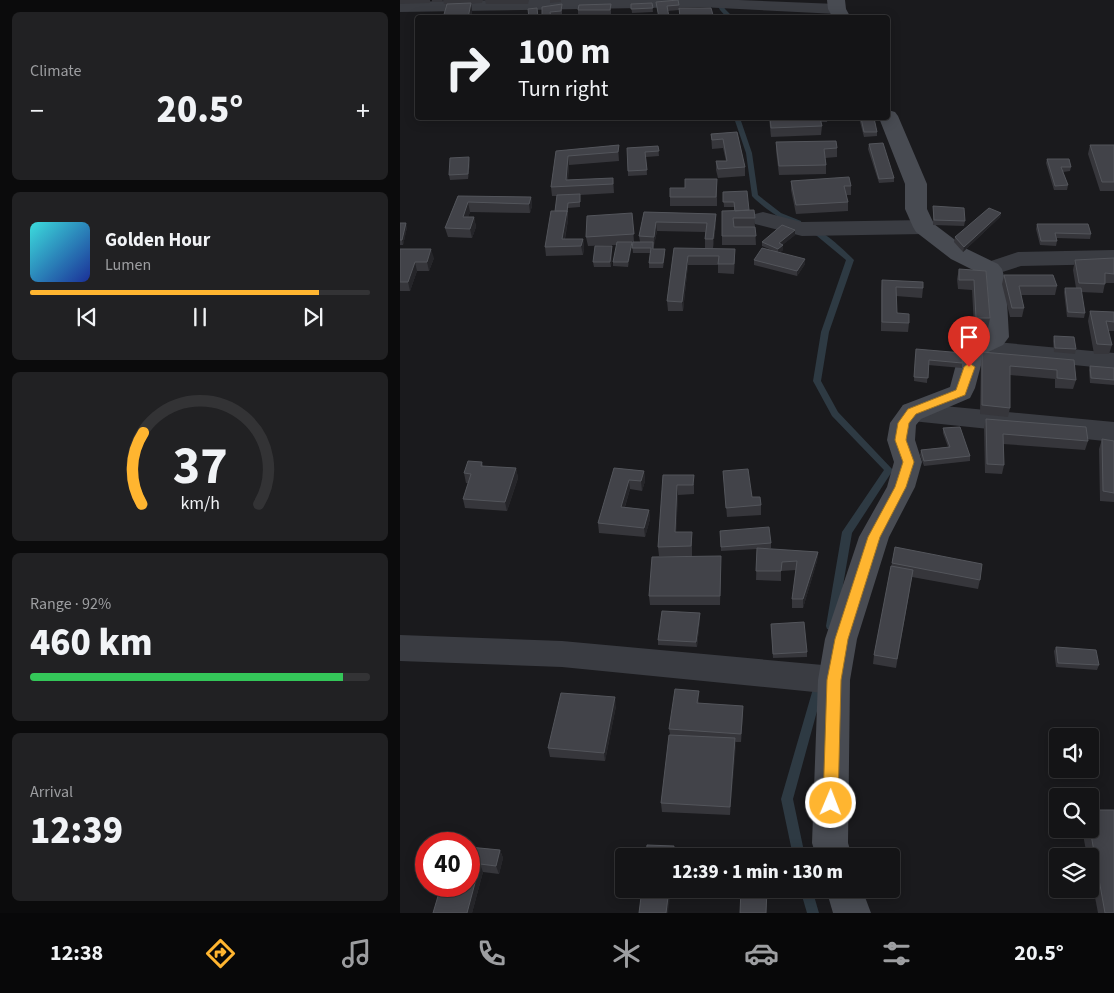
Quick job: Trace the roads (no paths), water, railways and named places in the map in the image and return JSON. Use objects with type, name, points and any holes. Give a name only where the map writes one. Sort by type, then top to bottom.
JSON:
[{"type":"street","points":[[400,7],[700,2],[838,9]]},
{"type":"street","points":[[890,120],[916,184],[916,209],[924,227],[959,254],[990,269],[1018,259],[1114,257]]},
{"type":"street","points":[[763,220],[812,229],[924,227]]},
{"type":"street","points":[[832,848],[830,843],[834,680],[841,639],[871,545],[901,487],[908,462],[901,440],[903,423],[912,412],[961,392],[969,367],[969,356],[974,348],[990,343],[997,336],[994,283],[990,269]]},
{"type":"street","points":[[974,348],[1114,361]]},
{"type":"street","points":[[912,412],[1114,432]]},
{"type":"street","points":[[400,648],[562,654],[834,680]]},
{"type":"street","points":[[847,898],[852,913]]},
{"type":"waterway","points":[[718,0],[728,15]]},
{"type":"waterway","points":[[738,120],[749,153],[755,196],[779,214],[798,223]]},
{"type":"waterway","points":[[812,230],[820,234],[850,260],[825,332],[817,381],[835,414],[889,470],[847,532],[831,626]]},
{"type":"waterway","points":[[797,848],[787,799],[820,682]]},
{"type":"waterway","points":[[809,898],[813,913]]}]
